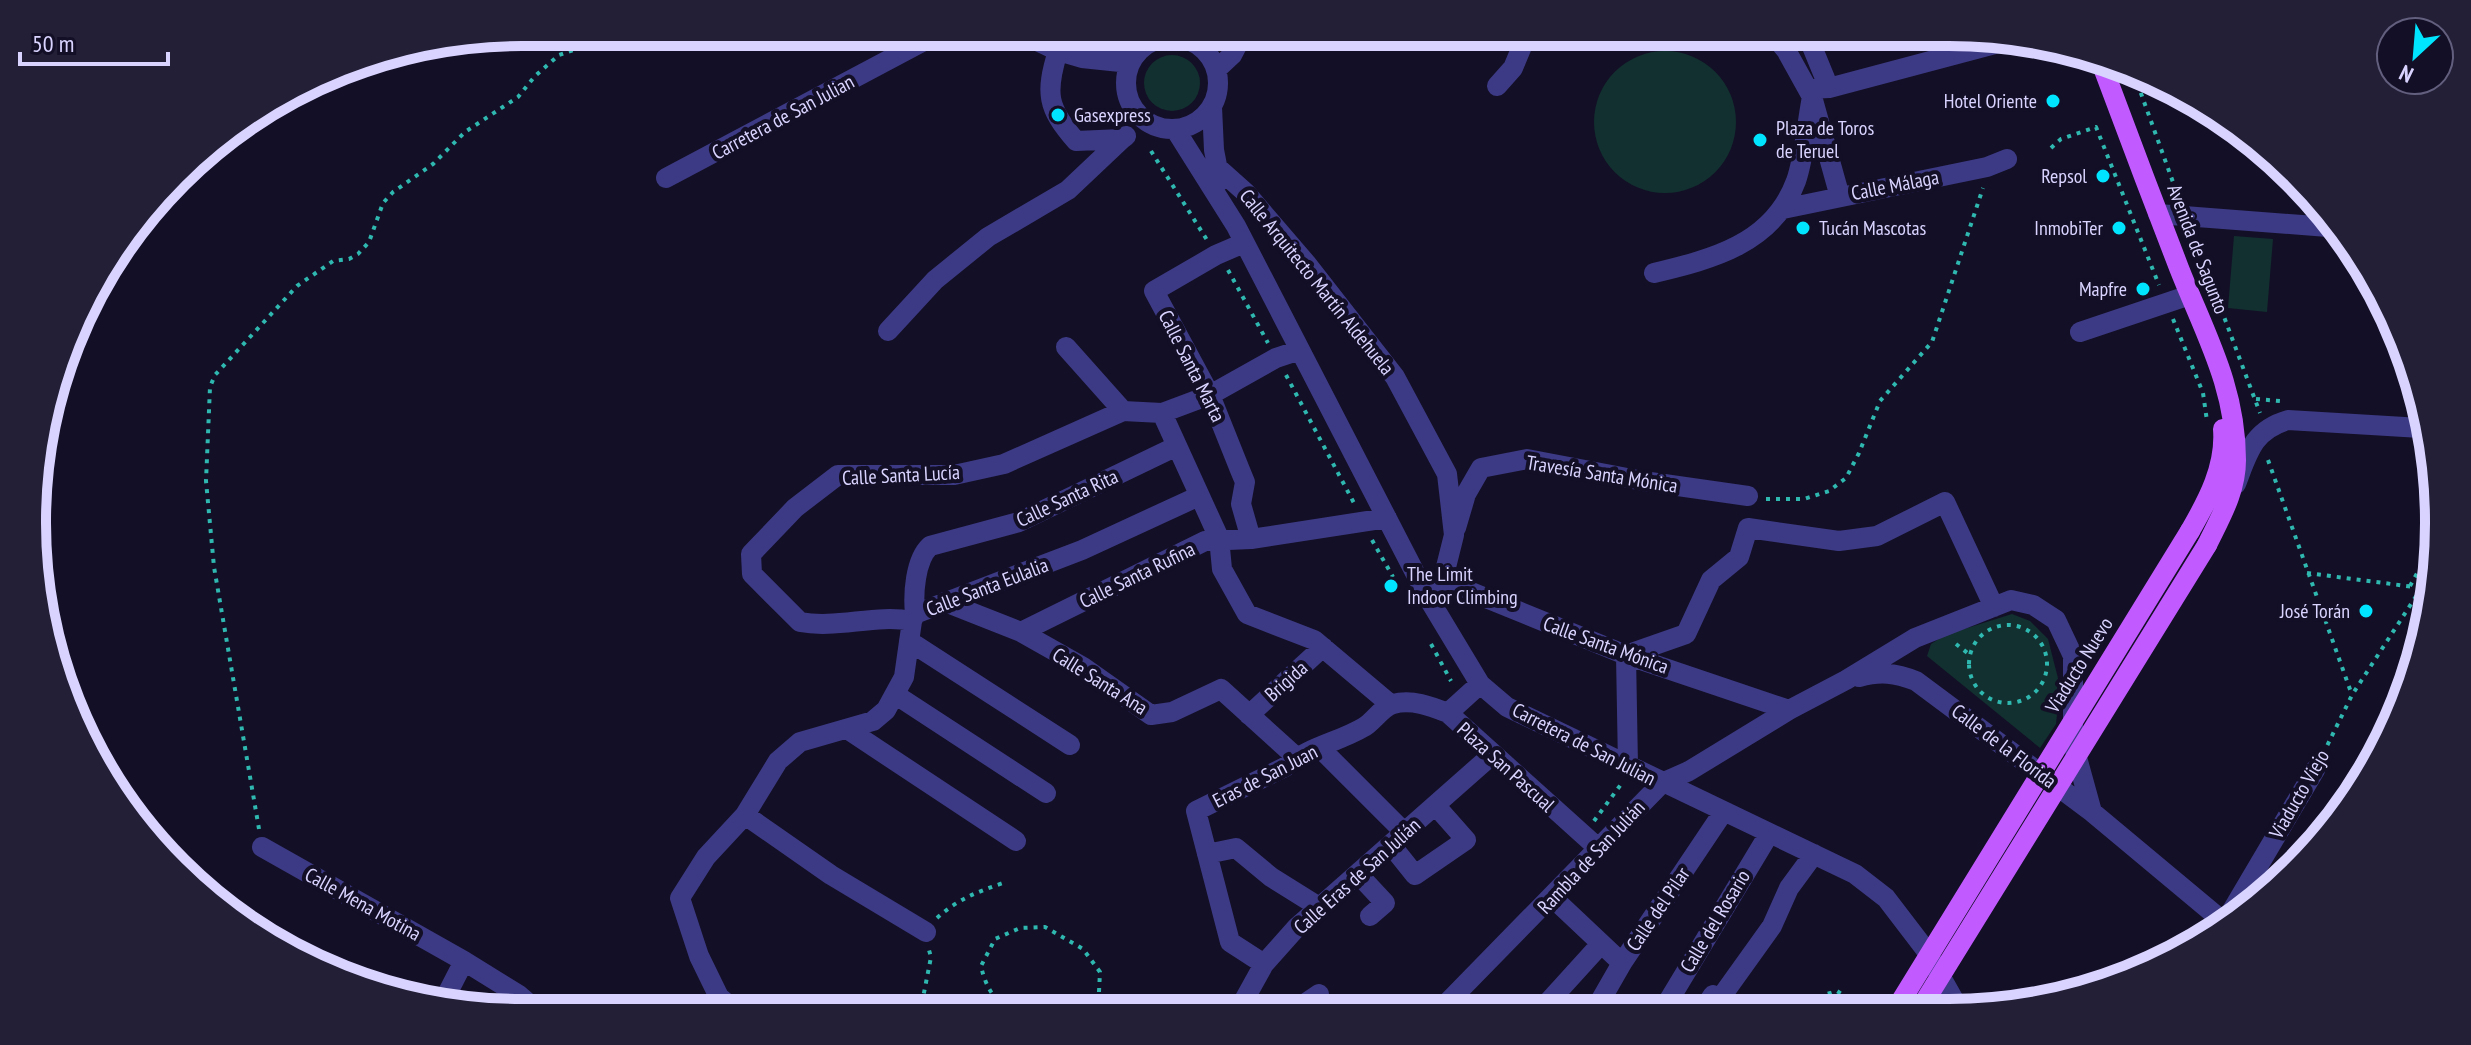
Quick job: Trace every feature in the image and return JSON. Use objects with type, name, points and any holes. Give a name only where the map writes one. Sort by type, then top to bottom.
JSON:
[{"type":"main road","name":"Avenida de Sagunto","points":[[1926,999],[2207,545],[2232,495],[2236,461],[2231,401],[2220,362],[2201,324],[2105,72]]},
{"type":"main road","name":"Viaducto Nuevo","points":[[1902,999],[2190,531],[2217,478],[2224,441],[2221,403],[2201,324]]},
{"type":"street","name":"Carretera de San Julian","points":[[666,178],[915,46]]},
{"type":"street","points":[[1047,46],[1082,58],[1136,48],[1126,78],[1127,94],[1133,108],[1144,120],[1159,127],[1175,129],[1203,118],[1218,95],[1217,69],[1196,46]]},
{"type":"street","points":[[1217,69],[1237,46]]},
{"type":"street","points":[[1497,86],[1513,68],[1522,46]]},
{"type":"street","points":[[1654,273],[1710,260],[1746,243],[1783,209],[1797,179],[1817,91],[1783,46]]},
{"type":"street","points":[[1809,46],[1840,197]]},
{"type":"street","points":[[1817,91],[1982,47]]},
{"type":"street","points":[[1058,51],[1049,83],[1051,107],[1063,125],[1076,141],[1122,139]]},
{"type":"street","name":"Carretera de San Julian","points":[[1212,107],[1224,205]]},
{"type":"street","points":[[888,331],[935,280],[988,237],[1068,190],[1144,120]]},
{"type":"street","name":"Carretera de San Julian","points":[[1175,129],[1224,205],[1427,596],[1480,684],[1507,707],[1625,776],[1662,783],[1855,874],[1886,898],[1925,949],[1953,999]]},
{"type":"street","name":"Calle Málaga","points":[[1783,209],[1987,167],[2007,159]]},
{"type":"street","name":"Calle Arquitecto Martín Aldehuela","points":[[1218,168],[1246,193],[1306,263],[1395,377],[1447,474],[1454,535],[1445,571],[1449,583]]},
{"type":"street","points":[[2158,214],[2322,226]]},
{"type":"street","name":"Calle Santa Marta","points":[[1244,243],[1216,255],[1154,291],[1210,395],[1245,482],[1241,504],[1251,539]]},
{"type":"street","points":[[2080,332],[2190,295]]},
{"type":"street","points":[[1066,347],[1123,411],[1162,413],[1210,395],[1276,358],[1300,350]]},
{"type":"street","name":"Calle Santa Lucía","points":[[749,559],[753,550],[795,508],[838,475],[954,475],[1004,464],[1123,411]]},
{"type":"street","points":[[1162,413],[1219,538],[1222,569],[1247,614],[1314,640],[1390,704],[1421,703],[1448,713]]},
{"type":"street","points":[[2232,495],[2252,443],[2272,424],[2288,420],[2415,428]]},
{"type":"street","name":"Calle Santa Rita","points":[[912,625],[915,589],[925,551],[930,546],[1019,522],[1177,446]]},
{"type":"street","name":"Travesía Santa Mónica","points":[[1454,535],[1466,494],[1481,468],[1527,459],[1643,481],[1748,496]]},
{"type":"street","name":"Calle Santa Eulalia","points":[[749,559],[752,574],[800,622],[829,624],[888,619],[912,625],[945,602],[1070,556],[1199,496]]},
{"type":"street","points":[[1625,776],[1626,655],[1686,634],[1711,580],[1739,557],[1748,528],[1839,541],[1877,536],[1945,502],[1994,607]]},
{"type":"street","name":"Calle Santa Rufina","points":[[1021,632],[1205,541],[1251,539],[1387,518]]},
{"type":"street","points":[[1427,596],[1449,583]]},
{"type":"street","name":"Calle Santa Mónica","points":[[1449,583],[1626,655],[1789,710]]},
{"type":"street","name":"Calle de la Florida","points":[[1846,680],[1915,638],[2011,600],[2033,605],[2056,620],[2073,656],[2073,743],[2092,812]]},
{"type":"street","points":[[945,602],[1021,632]]},
{"type":"street","points":[[721,999],[699,956],[680,898],[706,857],[745,815],[778,761],[800,742],[873,721],[886,710],[904,677],[912,625],[1070,745]]},
{"type":"street","name":"Calle Santa Ana","points":[[1021,632],[1083,667],[1151,715],[1172,712],[1221,689],[1296,757]]},
{"type":"street","points":[[1915,638],[1909,657],[1916,681]]},
{"type":"street","name":"Brigida","points":[[1249,715],[1323,647]]},
{"type":"street","name":"Calle de la Florida","points":[[1846,680],[1877,672],[1893,672],[1916,681],[2092,812],[2216,917]]},
{"type":"street","name":"Rambla de San Julián","points":[[1454,999],[1662,783],[1689,771],[1789,710],[1846,680]]},
{"type":"street","name":"Plaza San Pascual","points":[[1480,684],[1448,713],[1598,848]]},
{"type":"street","points":[[896,695],[1046,793]]},
{"type":"street","name":"Eras de San Juan","points":[[1264,964],[1230,942],[1196,811],[1285,767],[1296,757],[1366,726],[1390,704]]},
{"type":"street","points":[[847,729],[1016,841]]},
{"type":"street","points":[[1320,748],[1398,839],[1415,875],[1466,840],[1436,806]]},
{"type":"street","name":"Calle Eras de San Julián","points":[[1245,999],[1264,964],[1297,927],[1493,754]]},
{"type":"street","name":"Viaducto Viejo","points":[[2236,903],[2315,770]]},
{"type":"street","name":"Calle del Pilar","points":[[1601,999],[1724,811]]},
{"type":"street","points":[[745,815],[831,875],[925,931]]},
{"type":"street","name":"Calle del Rosario","points":[[1670,999],[1769,834]]},
{"type":"street","name":"Calle Mena Motina","points":[[262,847],[464,961],[524,999]]},
{"type":"street","points":[[1207,854],[1236,848],[1271,877],[1319,907]]},
{"type":"street","points":[[1714,999],[1772,926],[1789,888],[1814,854]]},
{"type":"street","points":[[1358,874],[1385,903],[1370,916]]},
{"type":"street","points":[[1553,898],[1622,963]]},
{"type":"street","points":[[1551,999],[1600,945]]},
{"type":"street","points":[[448,993],[464,961]]},
{"type":"street","points":[[1312,999],[1319,994]]},
{"type":"path","points":[[262,847],[214,567],[206,481],[210,387],[215,375],[297,286],[333,261],[358,254],[369,242],[383,203],[393,192],[433,164],[465,132],[518,97],[535,76],[559,55],[585,46]]},
{"type":"path","points":[[2138,85],[2263,421]]},
{"type":"path","points":[[2051,148],[2061,139],[2096,127],[2203,393],[2208,426]]},
{"type":"path","points":[[1151,151],[1225,265],[1358,511]]},
{"type":"path","points":[[1748,496],[1773,500],[1804,499],[1829,491],[1846,478],[1880,401],[1932,342],[1982,199],[1987,167]]},
{"type":"path","points":[[2266,456],[2352,695]]},
{"type":"path","points":[[2410,586],[2423,562]]},
{"type":"path","points":[[2307,573],[2421,588]]},
{"type":"path","name":"Viaducto Viejo","points":[[2315,770],[2352,695],[2420,591]]},
{"type":"path","points":[[2002,625],[2024,629],[2034,636],[2042,645],[2046,664],[2037,690],[2017,702],[2006,703],[1984,695],[1976,687],[1969,666],[1974,644],[1981,635],[2002,625]]},
{"type":"path","points":[[1978,703],[1984,695]]},
{"type":"path","points":[[1591,824],[1625,776]]},
{"type":"path","points":[[923,999],[931,957],[925,931],[955,902],[968,894],[1003,883]]},
{"type":"path","points":[[994,999],[984,981],[981,966],[995,939],[1020,928],[1045,927],[1083,949],[1100,972],[1099,999]]},
{"type":"path","points":[[1823,999],[1837,991],[1849,999]]},
{"type":"green space","points":[[1665,51],[1692,56],[1715,72],[1731,95],[1736,122],[1731,149],[1715,172],[1692,188],[1665,193],[1638,188],[1615,172],[1599,149],[1594,122],[1599,95],[1615,72],[1638,56]]},
{"type":"green space","points":[[1172,55],[1192,63],[1200,83],[1192,103],[1172,111],[1152,103],[1144,83],[1152,63]]},
{"type":"green space","points":[[2234,236],[2273,239],[2267,312],[2228,308]]},
{"type":"green space","points":[[2012,614],[2030,621],[2048,639],[2060,686],[2056,724],[2040,748],[1927,656],[1931,644],[1945,635]]},
{"type":"place","name":"Hotel Oriente","points":[[2053,101]]},
{"type":"place","name":"Gasexpress","points":[[1058,115]]},
{"type":"place","name":"Plaza de Toros de Teruel","points":[[1760,140]]},
{"type":"place","name":"Repsol","points":[[2103,176]]},
{"type":"place","name":"Tucán Mascotas","points":[[1803,228]]},
{"type":"place","name":"InmobiTer","points":[[2119,228]]},
{"type":"place","name":"Mapfre","points":[[2143,289]]},
{"type":"place","name":"The Limit Indoor Climbing","points":[[1391,586]]},
{"type":"place","name":"José Torán","points":[[2366,611]]}]
